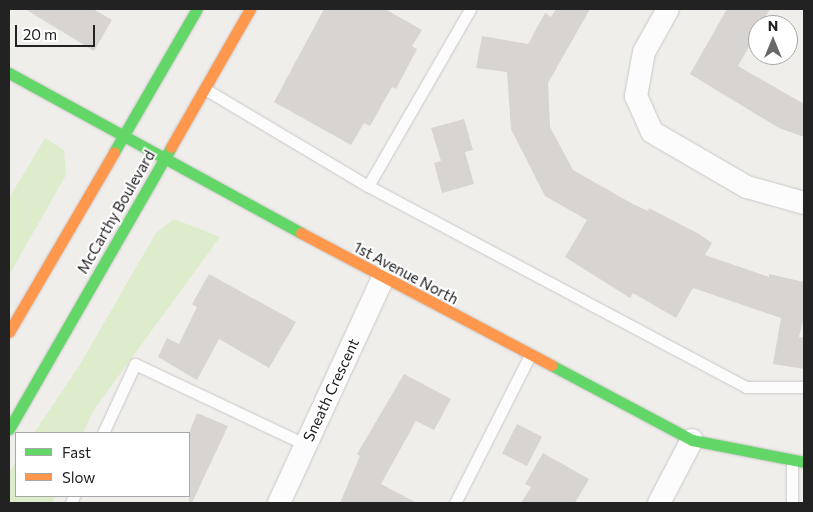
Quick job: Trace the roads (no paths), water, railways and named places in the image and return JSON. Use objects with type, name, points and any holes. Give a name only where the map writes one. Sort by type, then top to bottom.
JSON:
[{"type":"main road","points":[[9,332],[196,9]]},
{"type":"main road","name":"McCarthy Boulevard","points":[[9,429],[250,9]]},
{"type":"main road","name":"1st Avenue North","points":[[9,73],[163,160],[692,440],[804,462]]},
{"type":"street","points":[[668,9],[644,52],[636,96],[652,132],[747,187],[804,203]]},
{"type":"street","name":"Sneath Crescent","points":[[279,503],[383,278]]},
{"type":"street","points":[[659,503],[692,440]]},
{"type":"lane","points":[[368,186],[470,9]]},
{"type":"lane","points":[[205,89],[368,186],[746,387],[804,387]]},
{"type":"lane","points":[[455,503],[530,355]]},
{"type":"lane","points":[[103,432],[135,364],[306,445]]},
{"type":"lane","points":[[792,460],[792,503]]}]
